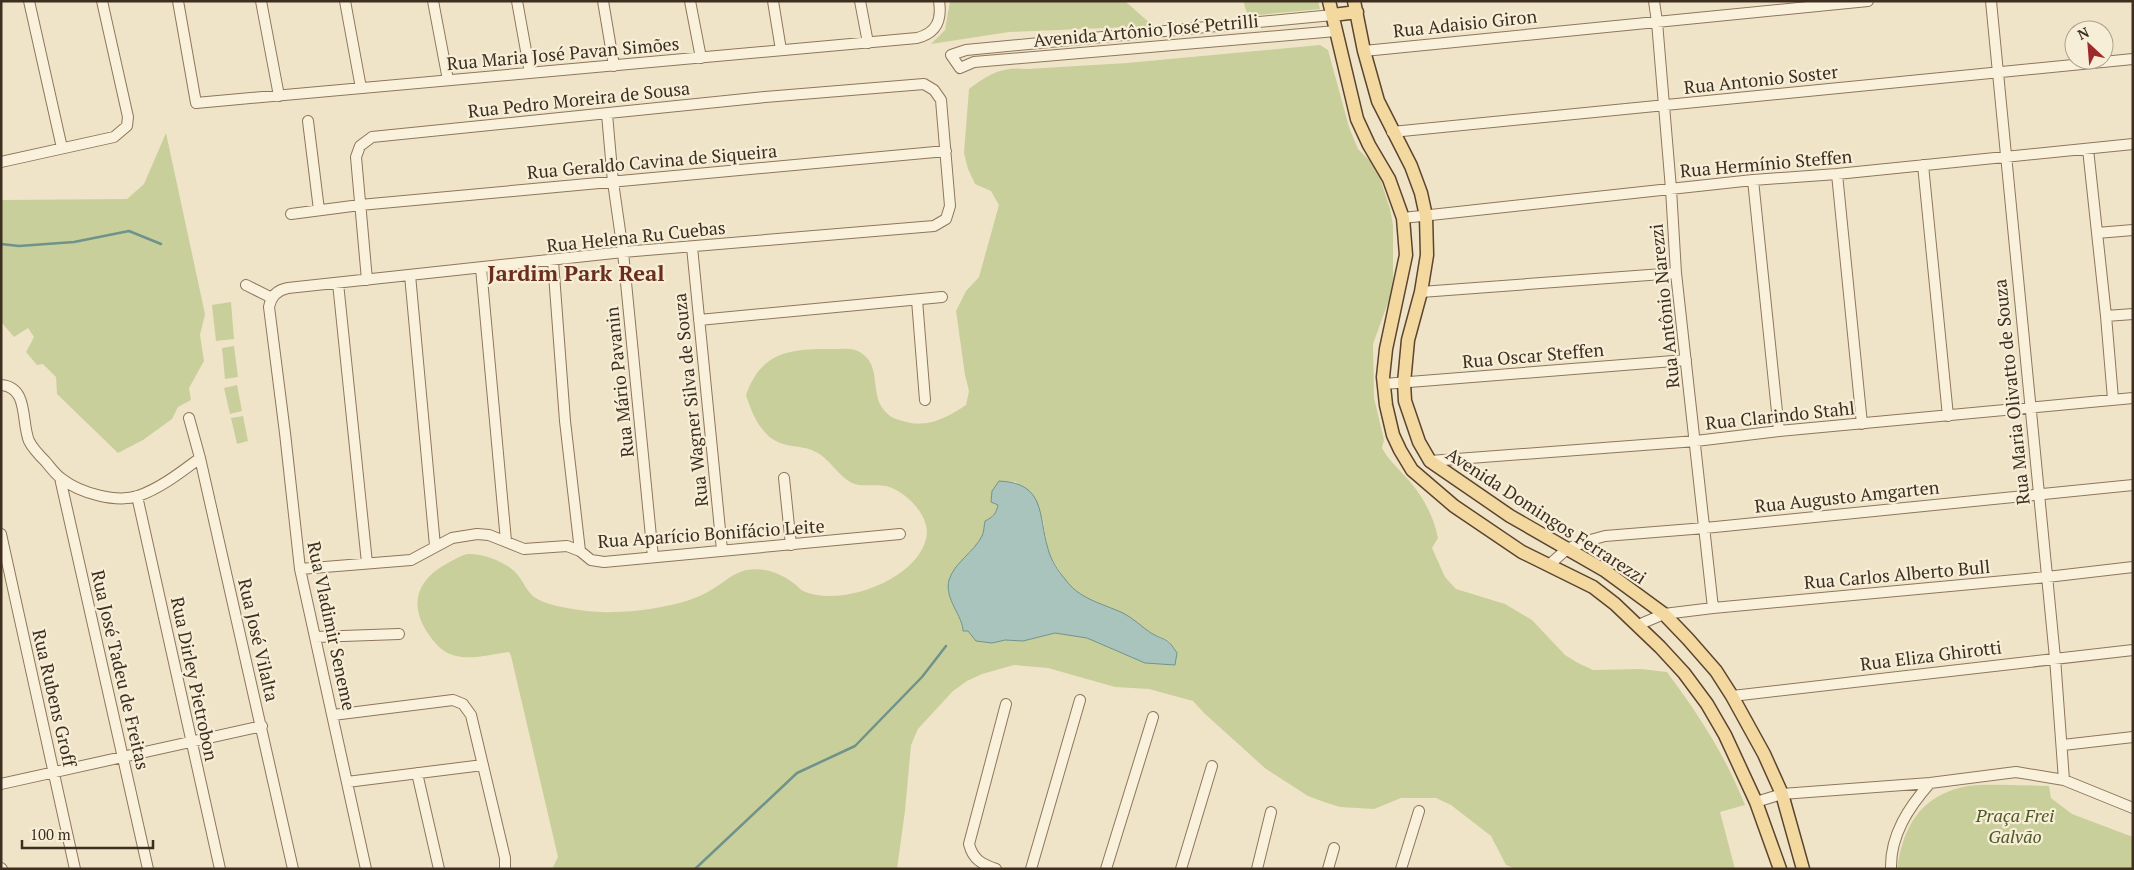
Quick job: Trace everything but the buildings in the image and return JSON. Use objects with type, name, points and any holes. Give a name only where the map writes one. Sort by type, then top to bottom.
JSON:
[{"type":"main road","name":"Avenida Domingos Ferrarezzi","points":[[1329,1],[1357,120],[1389,179],[1402,218],[1406,255],[1386,348],[1384,384],[1386,405],[1393,435],[1412,470],[1454,506],[1486,530],[1522,552],[1593,587],[1638,625],[1684,673],[1707,704],[1725,735],[1756,802],[1780,869]]},
{"type":"main road","name":"Avenida Domingos Ferrarezzi","points":[[1355,6],[1364,51],[1378,101],[1410,166],[1421,193],[1426,216],[1427,255],[1421,292],[1408,340],[1404,383],[1405,401],[1411,422],[1430,461],[1510,516],[1604,570],[1664,614],[1716,671],[1764,754],[1782,794],[1803,869]]},
{"type":"main road","points":[[1333,15],[1355,6]]},
{"type":"main road","points":[[1336,34],[1364,51]]},
{"type":"street","points":[[29,1],[62,148]]},
{"type":"street","points":[[1,162],[114,137],[127,126],[128,117],[102,1]]},
{"type":"street","name":"Rua Maria José Pavan Simões","points":[[178,1],[196,103],[917,38],[930,32],[938,24],[941,14],[939,1]]},
{"type":"street","points":[[261,1],[279,96]]},
{"type":"street","points":[[345,1],[361,88]]},
{"type":"street","points":[[433,1],[448,80]]},
{"type":"street","points":[[517,1],[530,73]]},
{"type":"street","points":[[603,1],[614,66]]},
{"type":"street","points":[[690,1],[701,58]]},
{"type":"street","points":[[772,1],[781,50]]},
{"type":"street","points":[[860,1],[868,43]]},
{"type":"street","name":"Rua Antônio Narezzi","points":[[1654,1],[1671,189],[1676,273],[1713,608]]},
{"type":"street","name":"Rua Adaisio Giron","points":[[1364,51],[1868,1]]},
{"type":"street","name":"Rua Maria Olivatto de Souza","points":[[1991,1],[1999,72],[2004,156],[2055,658],[2063,745],[2064,780]]},
{"type":"street","name":"Avenida Artônio José Petrilli","points":[[1333,15],[966,50],[951,55],[960,68],[974,62],[1336,34]]},
{"type":"street","name":"Rua Antonio Soster","points":[[1392,132],[2133,59]]},
{"type":"street","name":"Rua Pedro Moreira de Sousa","points":[[367,280],[357,153],[362,143],[372,138],[765,97],[924,84],[936,92],[941,100],[946,151]]},
{"type":"street","name":"Rua Mário Pavanin","points":[[607,114],[613,182],[623,252],[653,557]]},
{"type":"street","points":[[308,121],[319,210]]},
{"type":"street","name":"Rua Hermínio Steffen","points":[[1402,218],[1753,180],[1837,174],[2133,144]]},
{"type":"street","points":[[2088,149],[2113,399]]},
{"type":"street","name":"Rua Geraldo Cavina de Siqueira","points":[[291,214],[360,205],[946,151]]},
{"type":"street","name":"Rua Helena Ru Cuebas","points":[[272,298],[285,288],[553,261],[623,252],[692,248],[934,226],[946,219],[950,206],[946,151]]},
{"type":"street","points":[[1923,165],[1948,416]]},
{"type":"street","points":[[1837,174],[1862,424]]},
{"type":"street","points":[[1753,180],[1779,431]]},
{"type":"street","points":[[2097,233],[2133,230]]},
{"type":"street","name":"Rua Wagner Silva de Souza","points":[[692,248],[722,550]]},
{"type":"street","points":[[553,261],[565,421],[580,551]]},
{"type":"street","points":[[481,268],[506,541]]},
{"type":"street","points":[[1421,292],[1676,273]]},
{"type":"street","points":[[410,275],[435,546]]},
{"type":"street","points":[[338,283],[367,563]]},
{"type":"street","points":[[246,285],[272,298]]},
{"type":"street","points":[[700,320],[942,297]]},
{"type":"street","name":"Rua Vladimir Seneme","points":[[272,298],[269,307],[300,569],[366,869]]},
{"type":"street","points":[[917,300],[924,400]]},
{"type":"street","points":[[2106,316],[2133,314]]},
{"type":"street","name":"Rua Oscar Steffen","points":[[1384,384],[1686,360]]},
{"type":"street","points":[[1,386],[9,386],[16,390],[20,398],[29,441],[38,455],[60,478],[83,491],[114,498],[137,496],[172,478],[200,458]]},
{"type":"street","name":"Rua Clarindo Stahl","points":[[1430,461],[1696,441],[1779,431],[2133,398]]},
{"type":"street","name":"Rua José Vilalta","points":[[188,418],[200,458],[293,869]]},
{"type":"street","name":"Rua José Tadeu de Freitas","points":[[60,478],[148,869]]},
{"type":"street","points":[[784,478],[791,544]]},
{"type":"street","name":"Rua Augusto Amgarten","points":[[1567,549],[1605,536],[1705,528],[2038,493],[2133,485]]},
{"type":"street","name":"Rua Dirley Pietrobon","points":[[137,496],[220,869]]},
{"type":"street","name":"Rua Rubens Groff","points":[[1,534],[75,869]]},
{"type":"street","name":"Rua Aparício Bonifácio Leite","points":[[300,569],[411,560],[421,556],[435,546],[464,535],[489,535],[524,549],[562,546],[580,551],[591,560],[604,562],[900,534]]},
{"type":"street","points":[[1549,565],[1567,549]]},
{"type":"street","name":"Rua Carlos Alberto Bull","points":[[1638,625],[1664,614],[1713,608],[2047,577],[2133,567]]},
{"type":"street","points":[[315,637],[399,634]]},
{"type":"street","name":"Rua Eliza Ghirotti","points":[[1732,696],[2133,650]]},
{"type":"street","points":[[333,714],[453,700],[466,706],[471,715],[483,765],[505,858],[505,869]]},
{"type":"street","points":[[1031,869],[1080,700]]},
{"type":"street","points":[[996,869],[976,860],[971,853],[969,844],[1006,704]]},
{"type":"street","points":[[1106,869],[1153,717]]},
{"type":"street","points":[[1,784],[123,755],[262,726]]},
{"type":"street","points":[[2063,745],[2133,736]]},
{"type":"street","points":[[348,782],[483,765]]},
{"type":"street","points":[[1181,869],[1212,766]]},
{"type":"street","points":[[1756,802],[1782,794],[1930,783],[2016,772],[2064,780],[2133,808]]},
{"type":"street","points":[[417,773],[439,869]]},
{"type":"street","points":[[1891,869],[1894,845],[1904,816],[1930,783]]},
{"type":"street","points":[[1401,869],[1419,811]]},
{"type":"street","points":[[1257,869],[1271,812]]},
{"type":"street","points":[[1328,869],[1334,848]]},
{"type":"green space","points":[[950,1],[1125,1],[1153,26],[1009,32],[931,44],[945,30]]},
{"type":"green space","points":[[1243,1],[1318,1],[1320,9],[1248,16]]},
{"type":"green space","points":[[1320,45],[1328,50],[1349,127],[1358,149],[1370,161],[1380,178],[1393,225],[1393,278],[1390,297],[1373,344],[1374,398],[1384,440],[1382,448],[1415,487],[1429,511],[1438,538],[1432,548],[1445,577],[1456,589],[1505,604],[1532,620],[1565,655],[1593,670],[1641,669],[1667,672],[1710,736],[1729,769],[1745,805],[1720,812],[1735,869],[1516,869],[1506,865],[1491,836],[1451,805],[1436,798],[1401,798],[1374,809],[1340,807],[1324,802],[1308,796],[1266,769],[1193,701],[1149,689],[1115,687],[1048,668],[1014,665],[982,674],[967,681],[953,691],[918,729],[911,745],[897,869],[552,869],[558,857],[511,656],[509,652],[476,657],[462,657],[447,653],[433,640],[421,622],[417,602],[422,585],[436,570],[462,556],[473,554],[492,558],[509,567],[519,576],[534,597],[544,602],[594,612],[626,612],[677,604],[704,594],[735,574],[746,570],[770,571],[787,578],[803,591],[818,595],[836,596],[856,593],[875,587],[908,567],[919,554],[926,539],[925,522],[916,506],[902,493],[886,486],[852,483],[816,452],[787,445],[771,438],[760,426],[746,395],[752,381],[768,362],[790,352],[816,349],[854,350],[862,353],[870,362],[880,404],[893,418],[918,424],[934,422],[966,405],[969,391],[956,311],[966,291],[979,277],[999,205],[991,191],[975,184],[968,169],[964,153],[969,89],[989,75],[1003,70],[1127,63]],"holes":[[[999,481],[1016,482],[1043,520],[1048,552],[1065,580],[1076,592],[1124,614],[1153,634],[1168,640],[1177,653],[1175,665],[1145,663],[1087,638],[1055,633],[1023,641],[1005,640],[992,643],[968,631],[963,631],[949,594],[949,580],[955,568],[983,534],[985,521],[992,517],[996,511],[998,505],[991,502],[992,491]]]},
{"type":"green space","points":[[166,133],[205,314],[200,335],[204,361],[189,388],[191,400],[178,407],[172,419],[143,440],[118,453],[57,394],[56,377],[43,364],[37,365],[26,352],[34,337],[28,328],[14,337],[1,322],[1,200],[127,199],[144,184]]},
{"type":"green space","points":[[231,302],[234,339],[216,341],[212,305]]},
{"type":"green space","points":[[234,346],[238,377],[225,379],[222,348]]},
{"type":"green space","points":[[237,385],[242,411],[230,414],[224,388]]},
{"type":"green space","points":[[243,416],[248,441],[237,444],[231,418]]},
{"type":"green space","name":"Praça Frei Galvão","points":[[2049,786],[2051,798],[2072,814],[2133,837],[2133,869],[1897,869],[1909,828],[1916,816],[1935,798],[1963,787]]},
{"type":"water","points":[[999,481],[1014,483],[1033,494],[1040,513],[1051,557],[1057,569],[1071,586],[1091,600],[1127,615],[1151,633],[1166,640],[1177,653],[1175,665],[1145,663],[1087,638],[1055,633],[1023,641],[1005,640],[992,643],[976,641],[968,631],[963,631],[949,594],[949,580],[955,568],[983,534],[985,521],[992,517],[996,511],[998,505],[991,502],[992,491]]},
{"type":"waterway","points":[[1,244],[19,246],[74,242],[129,231],[161,244]]},
{"type":"waterway","points":[[695,869],[797,773],[855,746],[922,677],[946,646]]},
{"type":"district","name":"Jardim Park Real","points":[[576,273]]}]
